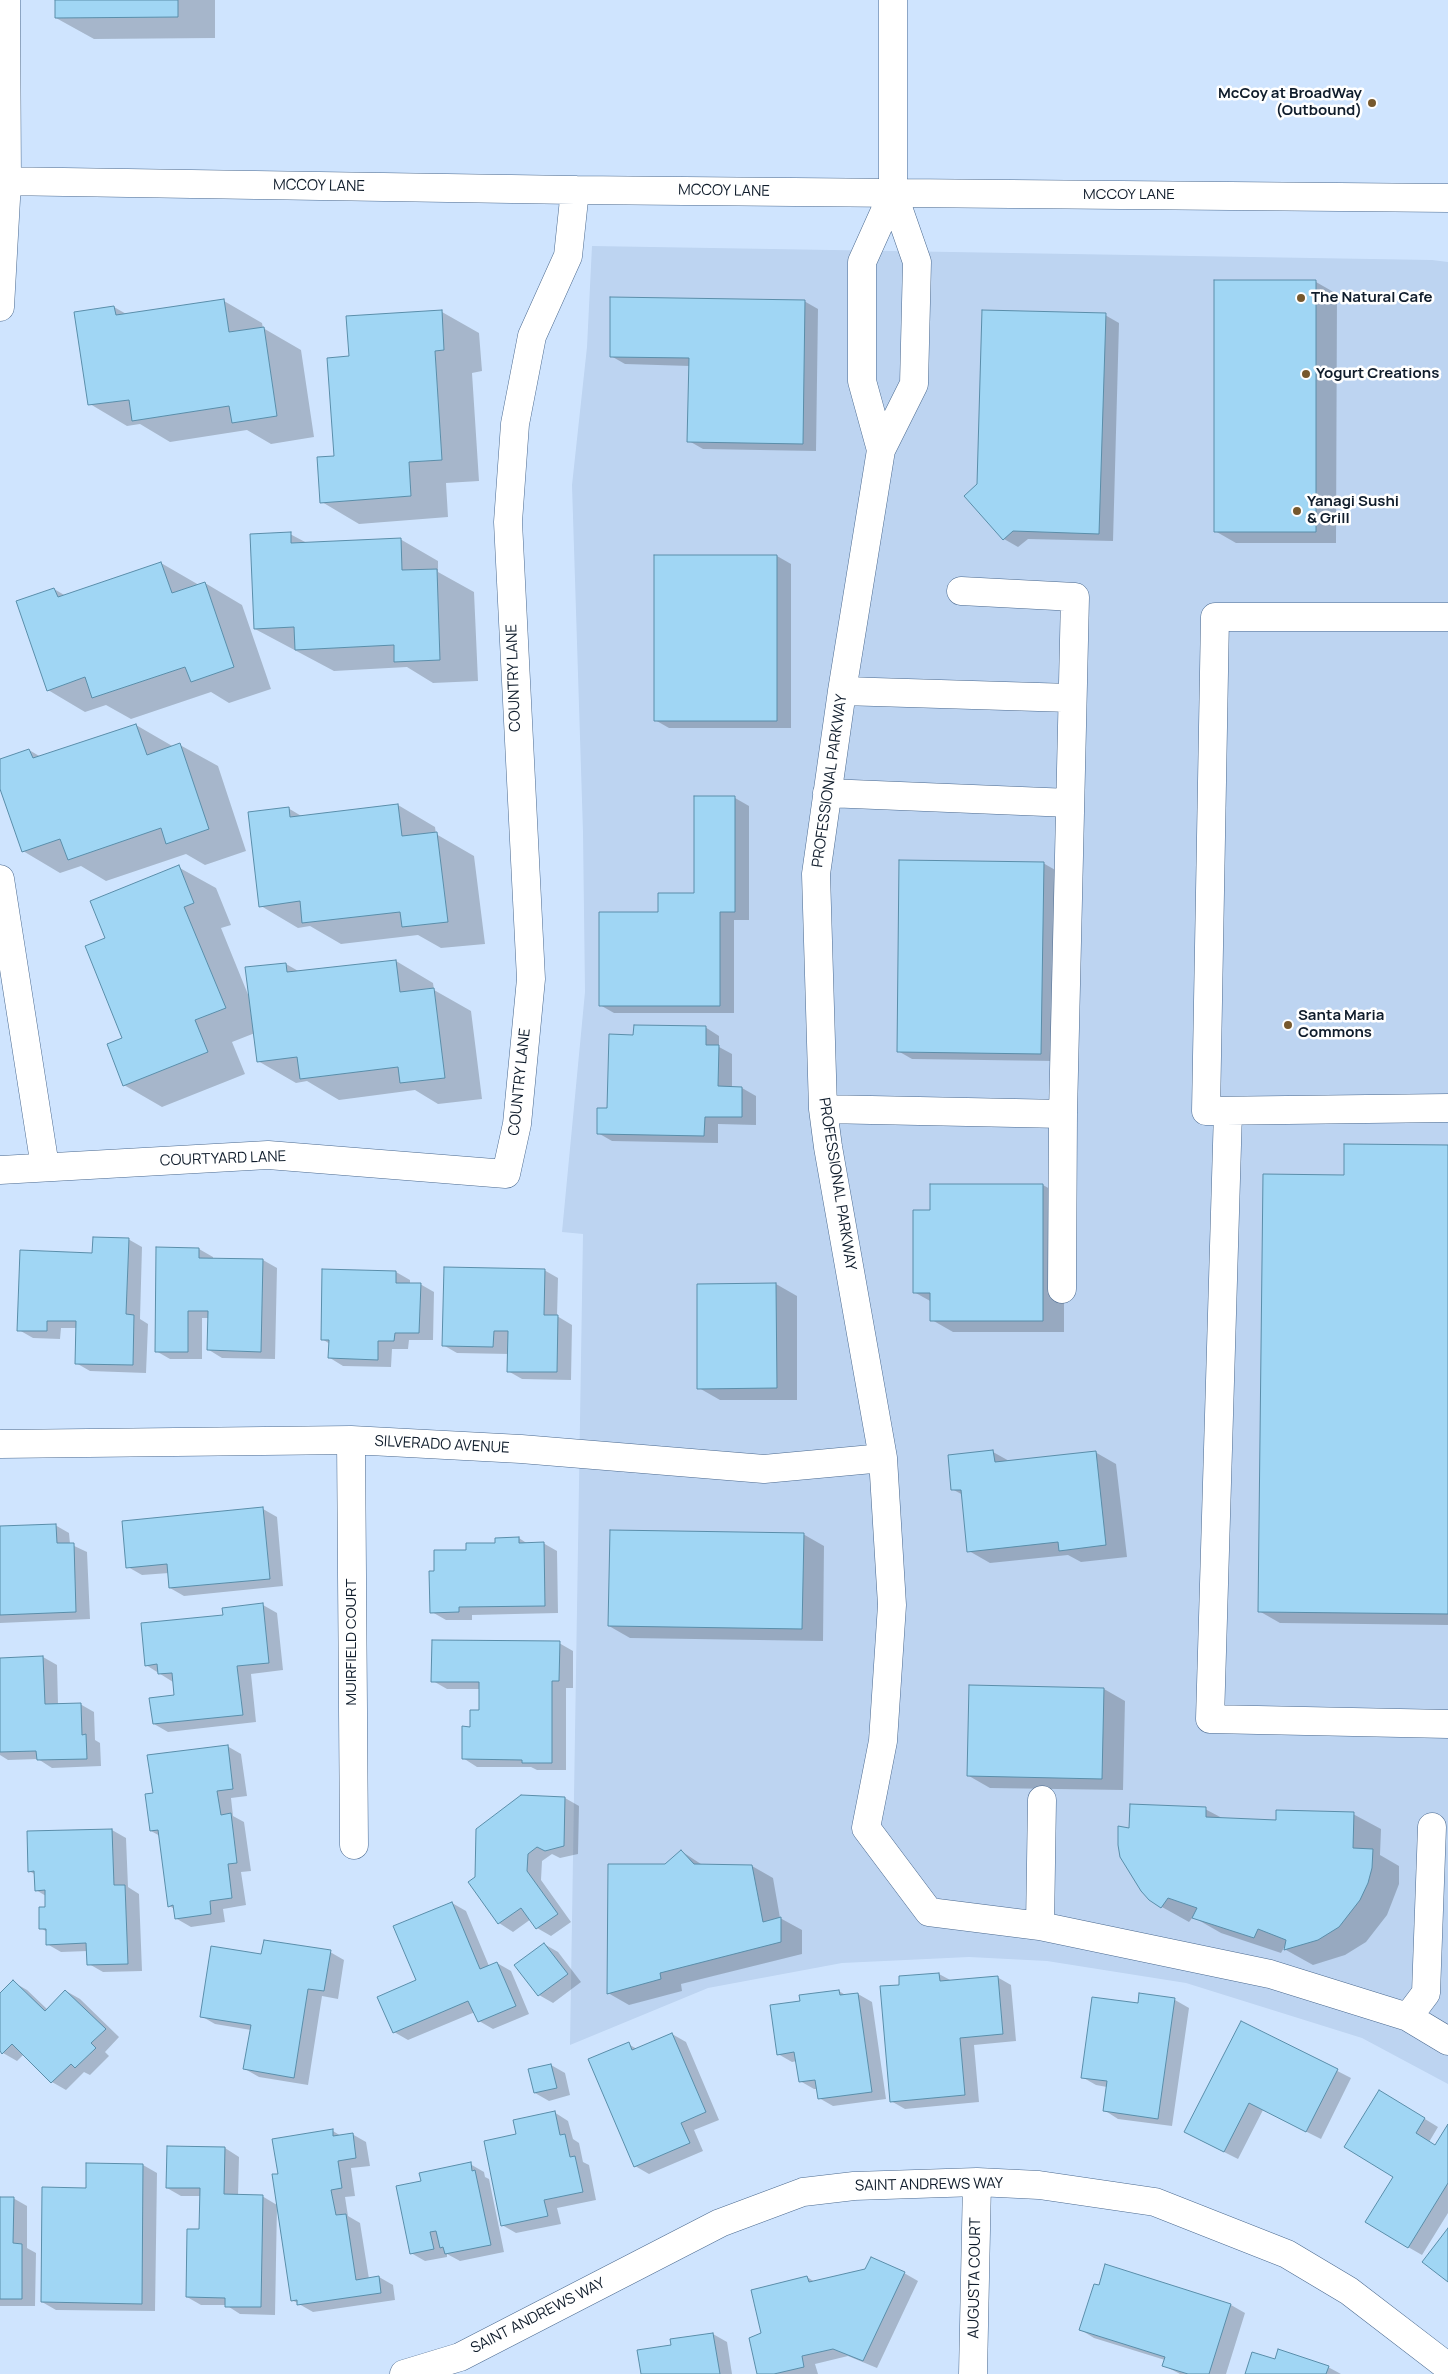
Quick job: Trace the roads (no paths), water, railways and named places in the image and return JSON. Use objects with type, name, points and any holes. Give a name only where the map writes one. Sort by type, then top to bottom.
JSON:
[{"type":"street","points":[[0,307],[4,181],[6,0]]},
{"type":"street","name":"PROFESSIONAL PARKWAY","points":[[893,0],[893,193],[917,262],[914,384],[882,450],[842,691],[816,874],[823,1109],[828,1147],[883,1458],[892,1605],[883,1741],[866,1828],[929,1912],[1040,1926]]},
{"type":"street","name":"MCCOY LANE","points":[[4,181],[575,190],[1448,198]]},
{"type":"street","name":"COUNTRY LANE","points":[[506,1174],[518,1124],[530,979],[508,522],[515,424],[532,336],[568,256],[575,190]]},
{"type":"street","name":"PROFESSIONAL PARKWAY","points":[[882,450],[862,380],[862,262],[893,193]]},
{"type":"street","points":[[961,591],[1075,597],[1071,698],[1063,1114],[1062,1289]]},
{"type":"street","points":[[1448,617],[1215,617],[1206,1111],[1448,1108]]},
{"type":"street","points":[[842,691],[1071,698]]},
{"type":"street","points":[[827,793],[1070,803]]},
{"type":"street","points":[[0,879],[45,1167]]},
{"type":"street","points":[[823,1109],[1063,1114]]},
{"type":"street","points":[[1228,1111],[1210,1719],[1448,1724]]},
{"type":"street","name":"COURTYARD LANE","points":[[0,1170],[268,1155],[506,1174]]},
{"type":"street","name":"SILVERADO AVENUE","points":[[0,1444],[351,1440],[521,1449],[764,1469],[883,1458]]},
{"type":"street","name":"MUIRFIELD COURT","points":[[351,1440],[354,1845]]},
{"type":"street","points":[[1042,1800],[1040,1926],[1270,1974],[1408,2018],[1448,2041]]},
{"type":"street","points":[[1408,2018],[1426,1993],[1432,1827]]},
{"type":"street","name":"SAINT ANDREWS WAY","points":[[404,2374],[460,2357],[720,2222],[803,2192],[854,2186],[977,2182],[1039,2185],[1155,2202],[1287,2254],[1349,2291],[1448,2367]]},
{"type":"street","name":"AUGUSTA COURT","points":[[973,2374],[977,2182]]},
{"type":"place","name":"McCoy at BroadWay (Outbound)","points":[[1372,103]]},
{"type":"place","name":"The Natural Cafe","points":[[1301,298]]},
{"type":"place","name":"Yogurt Creations","points":[[1306,374]]},
{"type":"place","name":"Yanagi Sushi & Grill","points":[[1297,511]]},
{"type":"place","name":"Santa Maria Commons","points":[[1288,1025]]}]
